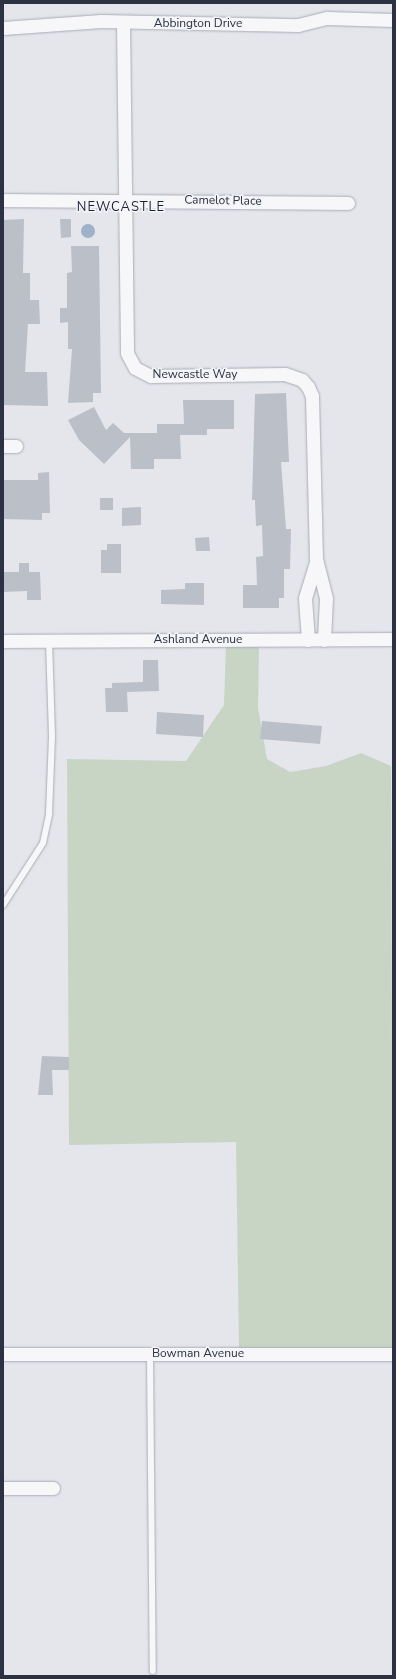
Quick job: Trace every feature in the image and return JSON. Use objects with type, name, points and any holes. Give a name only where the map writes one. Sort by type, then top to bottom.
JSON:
[{"type":"street","name":"Abbington Drive","points":[[3,28],[123,22],[298,25],[327,18],[393,20]]},
{"type":"street","name":"Newcastle Way","points":[[123,22],[126,348],[135,368],[151,376],[285,374],[302,380],[308,387],[312,396],[316,559],[326,598],[324,640]]},
{"type":"street","name":"Camelot Place","points":[[3,200],[348,203]]},
{"type":"street","name":"Newcastle Way","points":[[308,640],[305,598],[316,559]]},
{"type":"street","name":"Ashland Avenue","points":[[3,641],[393,640]]},
{"type":"street","name":"Bowman Avenue","points":[[3,1354],[393,1354]]},
{"type":"street","points":[[3,1488],[54,1488]]},
{"type":"lane","points":[[3,904],[43,843],[49,814],[52,736],[50,641]]},
{"type":"lane","points":[[150,1354],[153,1671]]},
{"type":"green space","points":[[226,646],[259,646],[258,708],[267,759],[290,772],[326,766],[361,753],[391,766],[393,1349],[239,1348],[236,1142],[69,1145],[67,759],[186,761],[224,705]]},
{"type":"water","points":[[85,224],[91,224],[95,228],[95,234],[91,238],[85,238],[81,234],[81,228]]},
{"type":"building","points":[[24,219],[23,273],[30,273],[30,300],[39,300],[40,324],[28,324],[25,372],[47,372],[48,406],[3,405],[3,220]]},
{"type":"building","points":[[60,219],[71,219],[71,237],[61,238]]},
{"type":"building","points":[[71,246],[99,246],[101,393],[93,393],[93,402],[68,403],[72,349],[68,349],[68,322],[60,323],[60,308],[67,308],[67,273],[72,272]]},
{"type":"building","points":[[286,393],[289,462],[281,462],[286,529],[291,529],[290,569],[284,569],[284,598],[279,598],[279,608],[243,608],[243,585],[257,585],[256,557],[263,556],[262,525],[256,526],[255,500],[252,500],[255,394]]},
{"type":"building","points":[[183,400],[234,400],[234,429],[207,429],[207,435],[180,435],[181,459],[154,459],[154,469],[131,469],[130,437],[104,464],[79,440],[68,420],[94,407],[106,430],[113,423],[124,433],[157,433],[157,424],[184,424]]},
{"type":"building","points":[[49,472],[50,513],[42,513],[42,520],[3,519],[3,480],[38,480],[38,473]]},
{"type":"building","points":[[100,498],[113,498],[113,510],[100,510]]},
{"type":"building","points":[[141,507],[141,525],[122,526],[122,508]]},
{"type":"building","points":[[209,537],[210,551],[196,551],[195,538]]},
{"type":"building","points":[[107,544],[121,544],[121,573],[101,573],[101,550],[107,550]]},
{"type":"building","points":[[19,563],[29,563],[29,572],[40,572],[41,600],[27,600],[27,591],[4,592],[3,572],[19,572]]},
{"type":"building","points":[[185,583],[204,583],[204,605],[161,604],[161,590],[185,589]]},
{"type":"building","points":[[143,660],[158,660],[159,691],[127,692],[128,712],[106,712],[105,688],[112,688],[112,683],[143,682]]},
{"type":"building","points":[[157,712],[204,715],[203,737],[156,734]]},
{"type":"building","points":[[262,721],[322,726],[320,744],[260,739]]},
{"type":"building","points":[[42,1056],[69,1057],[69,1070],[52,1070],[53,1095],[38,1095]]},
{"type":"district","name":"NEWCASTLE","points":[[121,207]]}]
